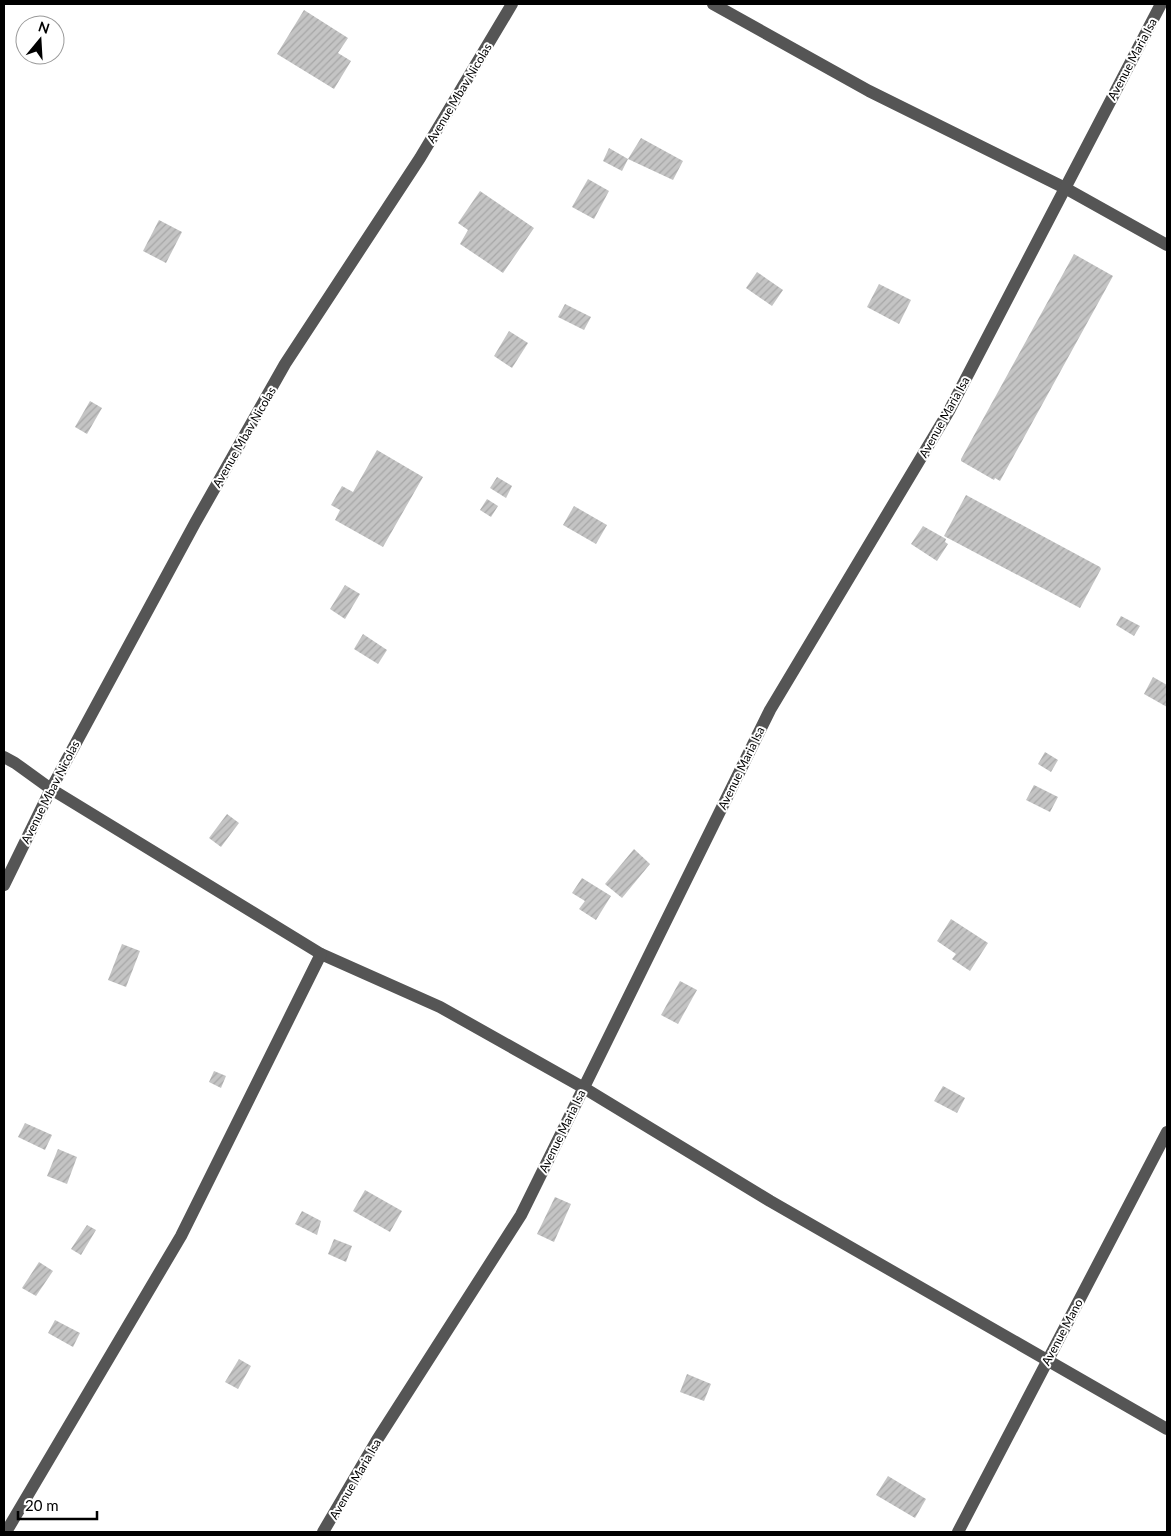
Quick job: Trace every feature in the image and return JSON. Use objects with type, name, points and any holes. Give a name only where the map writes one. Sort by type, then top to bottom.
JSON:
[{"type":"street","name":"Avenue Mbav Nicolas","points":[[4,885],[51,789],[195,523],[285,364],[420,158],[512,4]]},
{"type":"street","points":[[713,4],[869,91],[1065,188],[1167,245]]},
{"type":"street","name":"Avenue Maria Isa","points":[[323,1532],[377,1440],[520,1215],[770,710],[949,411],[1161,4]]},
{"type":"street","points":[[4,757],[51,789],[321,954],[440,1007],[584,1088],[770,1201],[1167,1430]]},
{"type":"street","points":[[6,1532],[182,1236],[321,954]]},
{"type":"street","name":"Avenue Mano","points":[[958,1532],[1167,1132]]},
{"type":"building","points":[[304,10],[348,38],[338,53],[351,61],[334,89],[277,54]]},
{"type":"building","points":[[641,138],[683,161],[673,180],[628,159]]},
{"type":"building","points":[[609,148],[628,159],[622,171],[603,161]]},
{"type":"building","points":[[588,179],[609,191],[594,219],[572,207]]},
{"type":"building","points":[[480,191],[534,228],[503,273],[460,244],[468,230],[458,223]]},
{"type":"building","points":[[159,220],[182,232],[166,263],[143,251]]},
{"type":"building","points":[[1074,254],[1113,276],[1000,481],[995,478],[994,480],[961,461],[961,459]]},
{"type":"building","points":[[757,272],[783,290],[772,306],[746,288]]},
{"type":"building","points":[[879,284],[911,300],[899,324],[867,307]]},
{"type":"building","points":[[565,304],[591,317],[584,330],[558,317]]},
{"type":"building","points":[[509,331],[528,343],[512,368],[494,356]]},
{"type":"building","points":[[90,401],[102,408],[87,434],[75,427]]},
{"type":"building","points":[[377,450],[423,477],[383,547],[335,520],[340,510],[331,505],[342,486],[353,492]]},
{"type":"building","points":[[497,477],[512,486],[506,498],[490,488]]},
{"type":"building","points":[[966,495],[1100,567],[1101,569],[1080,608],[944,536]]},
{"type":"building","points":[[487,499],[498,506],[491,517],[480,510]]},
{"type":"building","points":[[574,506],[607,525],[596,544],[563,525]]},
{"type":"building","points":[[923,526],[946,539],[945,542],[948,544],[937,561],[911,544]]},
{"type":"building","points":[[345,585],[360,594],[345,619],[330,609]]},
{"type":"building","points":[[1121,616],[1140,626],[1134,636],[1116,625]]},
{"type":"building","points":[[363,634],[387,650],[378,664],[354,649]]},
{"type":"building","points":[[1153,677],[1167,685],[1167,707],[1144,694]]},
{"type":"building","points":[[1045,752],[1058,760],[1051,772],[1038,764]]},
{"type":"building","points":[[1034,785],[1058,797],[1050,812],[1026,800]]},
{"type":"building","points":[[227,814],[239,823],[221,847],[209,838]]},
{"type":"building","points":[[634,849],[650,864],[622,898],[605,884]]},
{"type":"building","points":[[582,878],[611,896],[596,920],[579,909],[585,901],[572,893]]},
{"type":"building","points":[[951,919],[988,943],[970,971],[952,959],[956,954],[937,941]]},
{"type":"building","points":[[122,944],[140,951],[126,987],[108,980]]},
{"type":"building","points":[[680,981],[697,990],[678,1024],[661,1015]]},
{"type":"building","points":[[214,1071],[226,1076],[221,1088],[209,1082]]},
{"type":"building","points":[[943,1086],[965,1098],[957,1113],[934,1101]]},
{"type":"building","points":[[25,1123],[52,1135],[45,1150],[18,1137]]},
{"type":"building","points":[[58,1149],[77,1157],[67,1184],[47,1176]]},
{"type":"building","points":[[365,1190],[402,1211],[390,1232],[353,1211]]},
{"type":"building","points":[[555,1197],[571,1204],[554,1242],[537,1234]]},
{"type":"building","points":[[302,1211],[321,1221],[317,1235],[295,1224]]},
{"type":"building","points":[[87,1225],[96,1230],[81,1255],[71,1249]]},
{"type":"building","points":[[334,1239],[352,1246],[346,1262],[328,1254]]},
{"type":"building","points":[[39,1262],[53,1271],[36,1296],[22,1288]]},
{"type":"building","points":[[55,1320],[80,1333],[73,1347],[48,1333]]},
{"type":"building","points":[[239,1359],[251,1366],[238,1389],[225,1382]]},
{"type":"building","points":[[687,1374],[711,1384],[704,1401],[680,1392]]},
{"type":"building","points":[[888,1476],[926,1499],[915,1518],[876,1495]]}]
